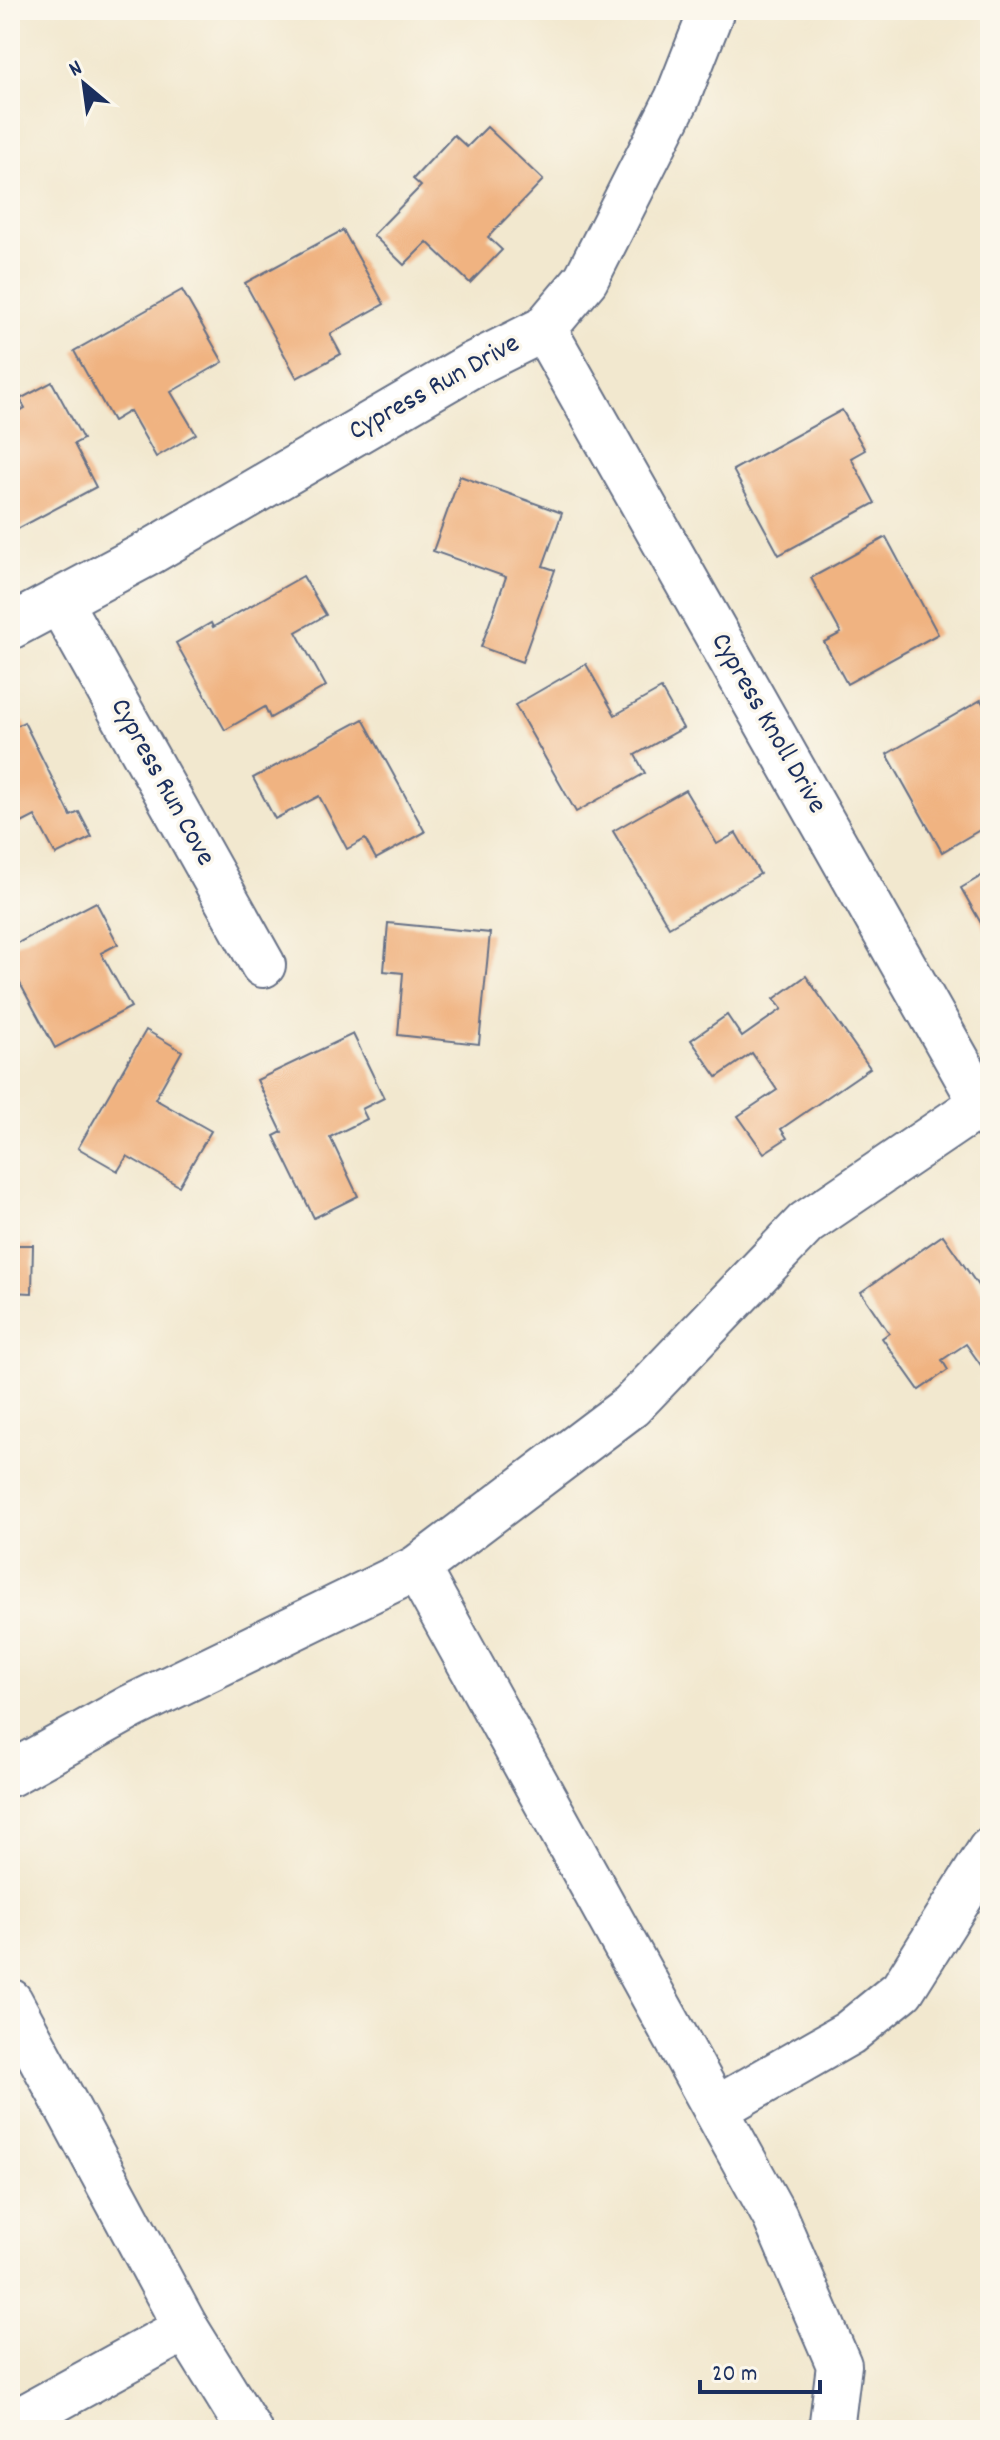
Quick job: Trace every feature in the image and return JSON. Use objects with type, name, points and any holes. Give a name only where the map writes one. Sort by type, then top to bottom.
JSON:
[{"type":"street","name":"Cypress Run Drive","points":[[10,627],[147,554],[470,366],[544,329],[586,279],[677,99],[712,10]]},
{"type":"street","name":"Cypress Knoll Drive","points":[[544,329],[987,1106]]},
{"type":"street","name":"Cypress Run Cove","points":[[59,601],[263,965]]},
{"type":"street","points":[[10,1774],[131,1707],[417,1568],[631,1406],[806,1223],[987,1106]]},
{"type":"street","points":[[417,1568],[775,2217],[839,2365],[831,2430]]},
{"type":"street","points":[[716,2109],[849,2033],[902,1990],[990,1850]]},
{"type":"street","points":[[10,2001],[186,2328],[249,2430]]},
{"type":"street","points":[[10,2425],[186,2328]]},
{"type":"building","points":[[487,127],[543,180],[488,237],[502,250],[470,283],[427,242],[404,265],[373,235],[421,186],[413,179],[454,135],[467,147]]},
{"type":"building","points":[[343,230],[384,304],[330,334],[341,354],[297,378],[245,283]]},
{"type":"building","points":[[182,290],[223,362],[171,392],[196,434],[156,457],[130,411],[113,421],[74,351]]},
{"type":"building","points":[[52,382],[83,439],[74,444],[96,487],[10,533],[10,417],[25,408],[20,399]]},
{"type":"building","points":[[842,410],[865,450],[851,458],[875,503],[779,555],[733,470]]},
{"type":"building","points":[[460,476],[562,513],[543,566],[555,570],[522,662],[481,647],[506,577],[433,551]]},
{"type":"building","points":[[886,537],[938,634],[847,684],[824,642],[841,633],[811,578]]},
{"type":"building","points":[[303,576],[326,615],[296,632],[326,686],[270,718],[265,707],[225,730],[176,643],[211,623],[213,627]]},
{"type":"building","points":[[586,664],[615,715],[661,689],[683,728],[635,755],[645,773],[576,812],[515,705]]},
{"type":"building","points":[[981,700],[990,717],[990,824],[942,852],[887,754]]},
{"type":"building","points":[[363,719],[425,832],[376,859],[365,839],[347,849],[319,796],[275,819],[253,778]]},
{"type":"building","points":[[24,722],[71,816],[79,812],[92,837],[56,855],[35,816],[10,829],[10,729]]},
{"type":"building","points":[[685,790],[717,844],[736,833],[760,874],[669,927],[613,831]]},
{"type":"building","points":[[990,871],[990,939],[961,888]]},
{"type":"building","points":[[96,902],[118,944],[101,953],[131,1007],[55,1048],[10,965],[10,947]]},
{"type":"building","points":[[388,923],[490,933],[479,1044],[398,1035],[403,973],[384,971]]},
{"type":"building","points":[[806,976],[870,1068],[781,1129],[787,1138],[764,1153],[738,1116],[777,1090],[752,1053],[717,1077],[691,1040],[727,1015],[742,1037],[782,1009],[774,999]]},
{"type":"building","points":[[146,1030],[182,1051],[155,1099],[211,1131],[179,1186],[127,1156],[118,1171],[78,1148]]},
{"type":"building","points":[[353,1034],[384,1098],[362,1109],[367,1119],[330,1137],[358,1196],[314,1218],[274,1136],[282,1132],[257,1080]]},
{"type":"building","points":[[943,1235],[990,1303],[990,1378],[966,1344],[942,1360],[948,1370],[919,1390],[882,1338],[889,1333],[861,1292]]},
{"type":"building","points":[[10,1245],[33,1245],[32,1293],[10,1292]]}]
